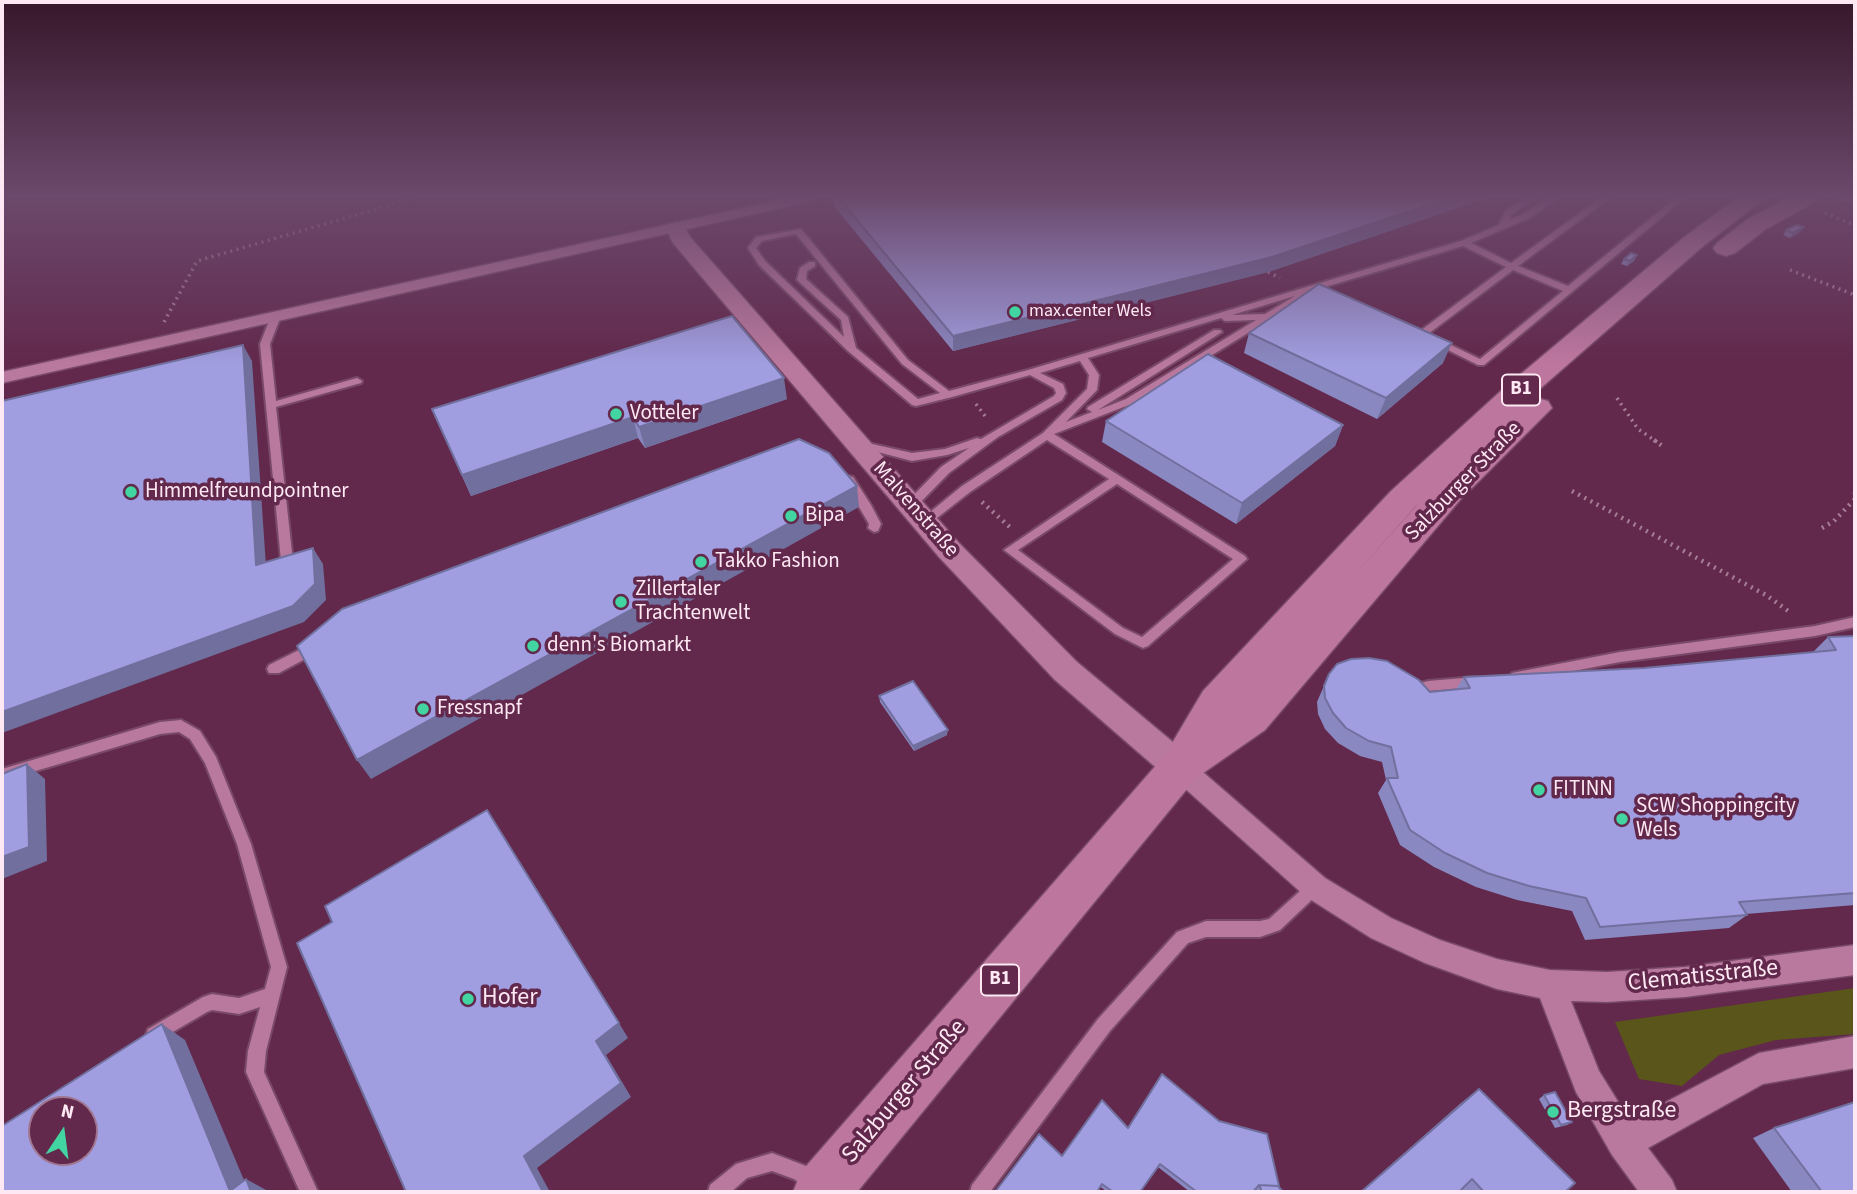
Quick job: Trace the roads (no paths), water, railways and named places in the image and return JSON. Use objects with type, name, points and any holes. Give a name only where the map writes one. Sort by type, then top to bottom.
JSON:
[{"type":"main road","name":"Salzburger Straße","points":[[822,1191],[1180,768],[1216,702],[1442,460],[1681,253]]},
{"type":"main road","name":"Salzburger Straße","points":[[1180,768],[1251,718],[1448,492],[1527,416],[1649,309],[1720,253]]},
{"type":"street","points":[[2,378],[564,253]]},
{"type":"street","name":"Malvenstraße","points":[[692,253],[917,514],[1058,662],[1180,768]]},
{"type":"street","points":[[1180,768],[1315,887],[1381,928],[1436,953],[1497,974],[1550,985],[1587,1081],[1624,1143],[1660,1192]]},
{"type":"street","name":"Clematisstraße","points":[[1550,985],[1607,987],[1685,982],[1855,960]]},
{"type":"street","points":[[1624,1143],[1759,1069],[1855,1052]]},
{"type":"lane","points":[[755,253],[762,263],[851,349],[916,403],[1031,372],[1430,253]]},
{"type":"lane","points":[[816,253],[905,362],[948,395]]},
{"type":"lane","points":[[1483,253],[1569,290]]},
{"type":"lane","points":[[1531,253],[1420,334],[1480,363],[1614,253]]},
{"type":"lane","points":[[812,264],[803,270],[801,280],[845,319],[851,349]]},
{"type":"lane","points":[[1068,424],[1130,401],[1331,281]]},
{"type":"lane","points":[[276,316],[265,344],[288,575]]},
{"type":"lane","points":[[1208,319],[1268,317]]},
{"type":"lane","points":[[917,514],[966,489],[1048,434],[1217,332]]},
{"type":"lane","points":[[1048,434],[1091,390],[1094,375],[1082,357]]},
{"type":"lane","points":[[917,514],[934,478],[994,435],[1058,398],[1059,386],[1031,372]]},
{"type":"lane","points":[[272,405],[357,381]]},
{"type":"lane","points":[[1048,434],[1241,559],[1143,643],[1119,631],[1010,550],[1117,479]]},
{"type":"lane","points":[[855,443],[912,457],[947,452],[994,435]]},
{"type":"lane","points":[[835,470],[846,476],[865,505],[875,524],[874,528]]},
{"type":"lane","points":[[1409,692],[1428,686],[1494,680],[1620,657],[1815,631],[1855,622]]},
{"type":"lane","points":[[274,669],[320,644]]},
{"type":"lane","points":[[2,775],[160,728],[181,726],[195,735],[211,761],[244,844],[279,967],[257,1051],[256,1072],[309,1192]]},
{"type":"lane","points":[[979,1192],[1104,1025],[1183,937],[1206,929],[1260,929],[1274,925],[1315,887]]},
{"type":"lane","points":[[144,1041],[203,1005],[212,1002],[239,1006],[272,995]]},
{"type":"lane","points":[[717,1192],[742,1170],[772,1162],[800,1172],[822,1191]]},
{"type":"place","name":"max.center Wels","points":[[1015,312]]},
{"type":"place","name":"Votteler","points":[[616,414]]},
{"type":"place","name":"Himmelfreundpointner","points":[[131,492]]},
{"type":"place","name":"Bipa","points":[[791,516]]},
{"type":"place","name":"Takko Fashion","points":[[701,562]]},
{"type":"place","name":"Zillertaler Trachtenwelt","points":[[621,602]]},
{"type":"place","name":"denn's Biomarkt","points":[[533,646]]},
{"type":"place","name":"Fressnapf","points":[[423,709]]},
{"type":"place","name":"FITINN","points":[[1539,790]]},
{"type":"place","name":"SCW Shoppingcity Wels","points":[[1622,819]]},
{"type":"place","name":"Hofer","points":[[468,999]]},
{"type":"place","name":"Bergstraße","points":[[1553,1112]]}]
